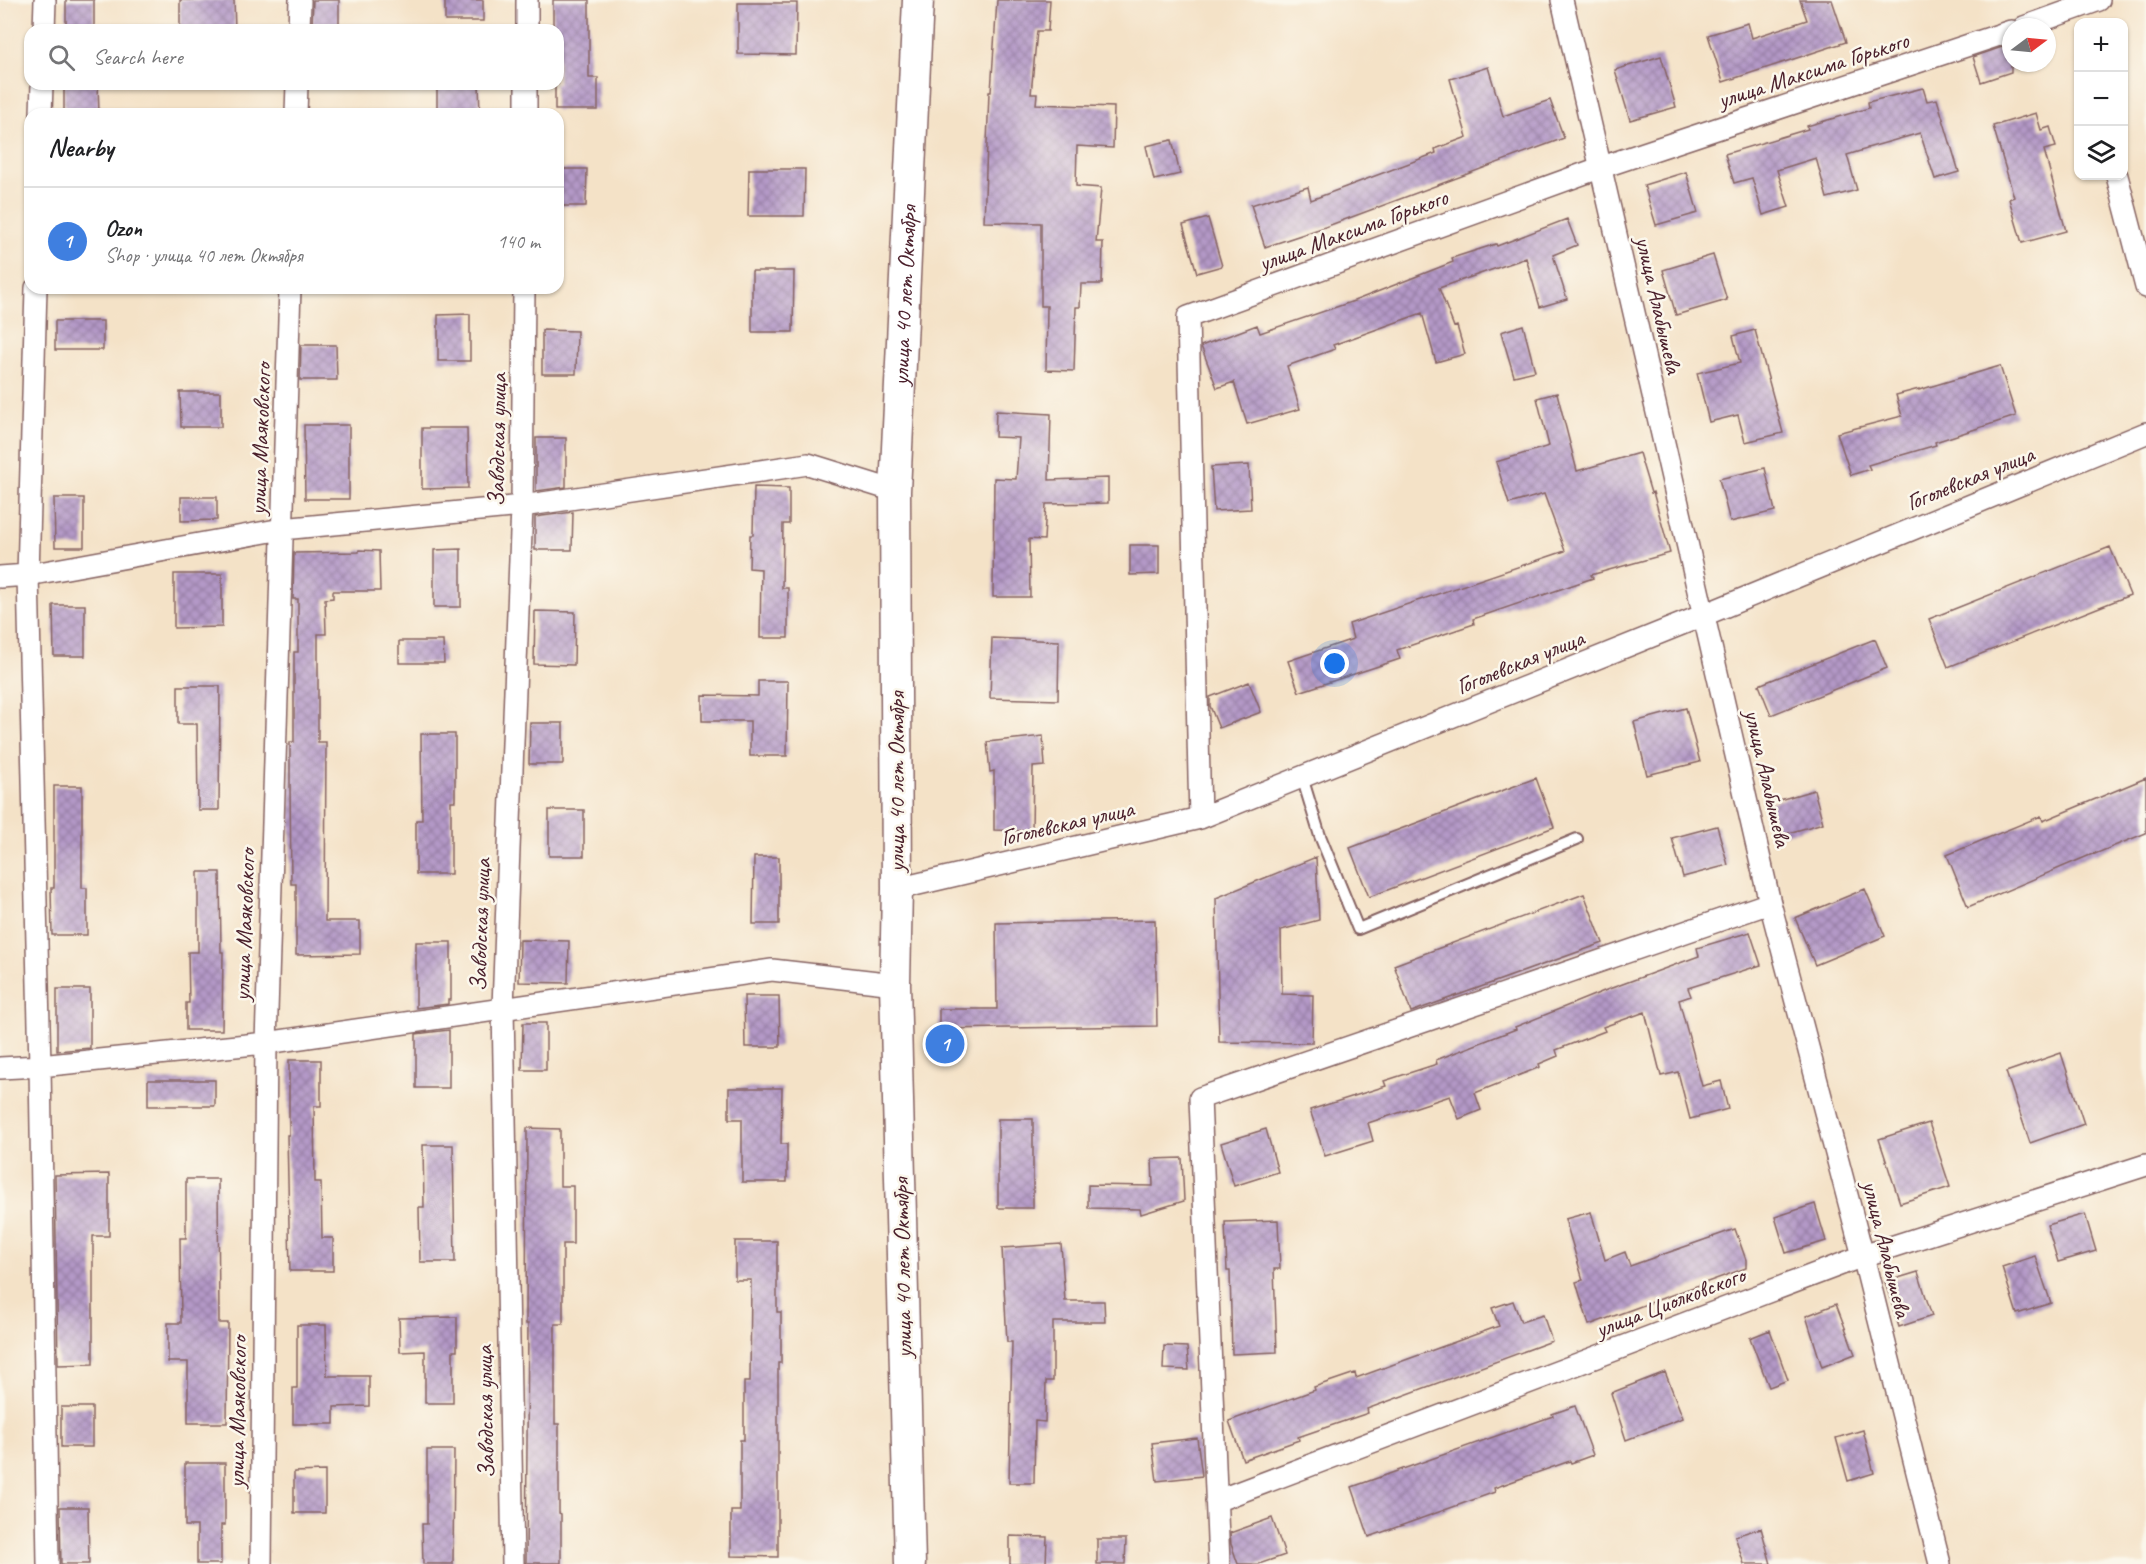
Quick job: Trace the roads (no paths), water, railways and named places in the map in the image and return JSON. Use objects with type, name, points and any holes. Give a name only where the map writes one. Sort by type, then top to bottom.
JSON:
[{"type":"street","points":[[44,24],[45,0]]},
{"type":"street","points":[[299,24],[300,0]]},
{"type":"street","points":[[527,0],[527,24]]},
{"type":"street","name":"улица 40 лет Октября","points":[[910,1564],[895,984],[897,889],[895,491],[918,0]]},
{"type":"street","name":"улица Алабышева","points":[[1562,0],[1770,903],[1863,1257],[1940,1564]]},
{"type":"street","points":[[2053,18],[2099,0]]},
{"type":"street","name":"улица Максима Горького","points":[[1200,818],[1188,317],[1602,167],[2002,34]]},
{"type":"street","points":[[42,90],[42,108]]},
{"type":"street","points":[[296,108],[297,90]]},
{"type":"street","points":[[526,90],[526,108]]},
{"type":"street","points":[[2119,180],[2146,287]]},
{"type":"street","points":[[36,294],[28,575],[40,1066],[48,1564]]},
{"type":"street","name":"улица Маяковского","points":[[261,1564],[266,1042],[290,294]]},
{"type":"street","name":"Заводская улица","points":[[513,1564],[503,1007],[522,506],[524,294]]},
{"type":"street","name":"Гоголевская улица","points":[[897,889],[1200,818],[1704,615],[2146,433]]},
{"type":"street","points":[[0,577],[28,575],[282,530],[522,506],[808,464],[895,491]]},
{"type":"street","points":[[1219,1564],[1200,1098],[1770,903]]},
{"type":"street","points":[[0,1068],[40,1066],[266,1042],[771,970],[895,984]]},
{"type":"street","name":"улица Циолковского","points":[[1216,1501],[1863,1257],[2146,1166]]},
{"type":"lane","points":[[1302,777],[1320,836],[1358,928],[1577,839]]},
{"type":"place","name":"Ozon","points":[[945,1044]]}]
